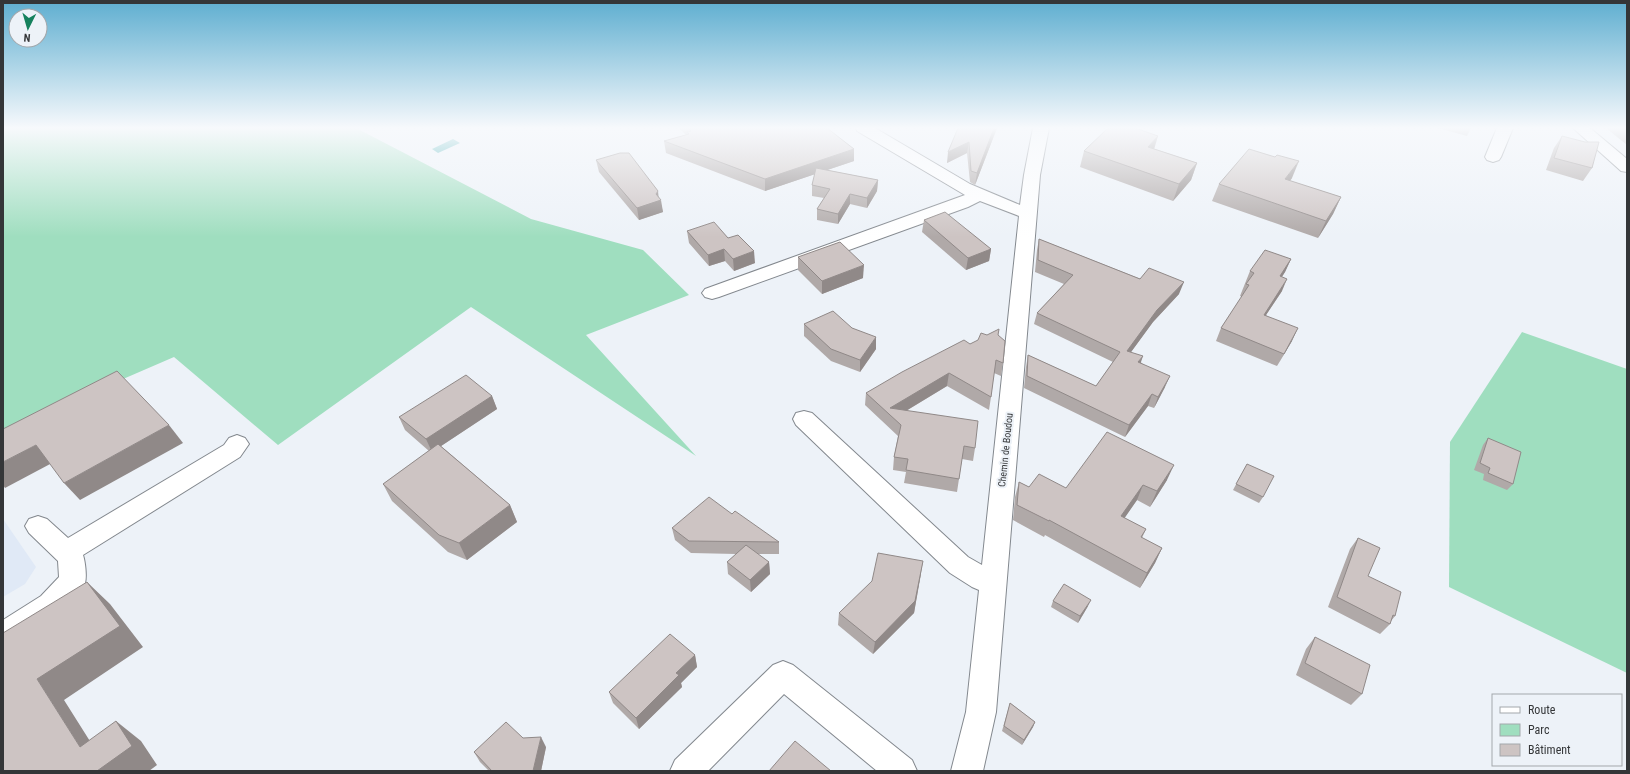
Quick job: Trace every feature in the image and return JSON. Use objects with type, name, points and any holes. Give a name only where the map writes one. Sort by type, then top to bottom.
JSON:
[{"type":"street","points":[[925,164],[978,195],[1019,211],[1029,212]]},
{"type":"street","name":"Chemin de Boudou","points":[[967,771],[980,712],[1034,164]]},
{"type":"street","points":[[712,293],[962,203],[978,195]]},
{"type":"street","points":[[804,418],[959,565],[980,579],[994,582]]},
{"type":"street","points":[[66,552],[232,451],[237,444]]},
{"type":"street","points":[[3,635],[52,605],[72,580],[72,557],[38,526]]},
{"type":"street","points":[[686,771],[783,675],[901,771]]},
{"type":"shaded area","points":[[3,519],[36,567],[25,584],[3,597]]},
{"type":"green space","points":[[3,164],[425,164],[531,219],[643,250],[689,295],[586,335],[696,456],[471,307],[278,445],[174,357],[19,424],[3,436]]},
{"type":"green space","points":[[1522,332],[1627,369],[1627,673],[1449,587],[1450,442]]},
{"type":"building","points":[[600,164],[637,164],[658,191],[656,194],[661,200],[637,208]]},
{"type":"building","points":[[725,164],[809,164],[765,179]]},
{"type":"building","points":[[971,164],[980,164],[977,173],[971,171]]},
{"type":"building","points":[[1122,164],[1196,164],[1179,184]]},
{"type":"building","points":[[1236,164],[1297,164],[1285,179],[1341,197],[1326,221],[1219,184]]},
{"type":"building","points":[[1577,164],[1593,164],[1592,168]]},
{"type":"building","points":[[816,168],[878,180],[867,198],[850,194],[838,214],[817,209],[830,189],[812,185]]},
{"type":"building","points":[[945,212],[991,249],[968,258],[924,220]]},
{"type":"building","points":[[714,222],[728,238],[738,235],[754,251],[733,259],[724,249],[708,255],[687,231]]},
{"type":"building","points":[[1039,239],[1140,279],[1149,268],[1184,282],[1157,310],[1127,351],[1143,356],[1138,362],[1170,376],[1158,397],[1152,394],[1129,425],[1027,376],[1028,355],[1096,386],[1120,352],[1037,313],[1073,275],[1038,260]]},
{"type":"building","points":[[840,242],[864,265],[822,281],[798,257]]},
{"type":"building","points":[[1265,250],[1291,259],[1280,276],[1287,279],[1264,315],[1298,328],[1284,354],[1221,328],[1249,285],[1246,284],[1254,273],[1250,271]]},
{"type":"building","points":[[833,311],[852,328],[876,337],[860,360],[831,349],[804,324]]},
{"type":"building","points":[[999,329],[998,335],[1005,341],[1003,363],[996,360],[991,397],[949,373],[890,408],[978,421],[975,448],[964,446],[959,479],[906,470],[908,459],[894,457],[901,425],[866,393],[902,372],[964,340],[970,344],[978,340],[981,333],[987,335]]},
{"type":"building","points":[[117,371],[169,425],[64,483],[36,445],[3,462],[3,429]]},
{"type":"building","points":[[466,375],[492,396],[426,439],[399,417]]},
{"type":"building","points":[[1107,432],[1174,465],[1157,491],[1143,485],[1121,516],[1146,529],[1141,537],[1162,548],[1147,573],[1049,520],[1017,505],[1019,482],[1029,487],[1039,474],[1066,488]]},
{"type":"building","points":[[1488,438],[1521,452],[1513,484],[1488,473],[1490,468],[1480,463]]},
{"type":"building","points":[[438,444],[510,505],[459,543],[439,535],[383,484]]},
{"type":"building","points":[[1247,464],[1274,476],[1263,497],[1236,484]]},
{"type":"building","points":[[709,497],[732,514],[735,511],[779,542],[689,541],[672,528]]},
{"type":"building","points":[[1358,538],[1380,548],[1368,576],[1401,592],[1395,616],[1393,615],[1390,624],[1337,597]]},
{"type":"building","points":[[746,545],[769,562],[750,580],[727,562]]},
{"type":"building","points":[[878,553],[923,561],[915,601],[875,642],[839,613],[872,581]]},
{"type":"building","points":[[87,582],[120,626],[37,679],[80,747],[116,721],[132,746],[97,771],[3,771],[3,633]]},
{"type":"building","points":[[1064,584],[1091,600],[1080,616],[1053,601]]},
{"type":"building","points":[[670,634],[695,655],[676,673],[679,675],[636,718],[609,692]]},
{"type":"building","points":[[1315,637],[1370,665],[1362,694],[1305,663]]},
{"type":"building","points":[[1010,703],[1035,722],[1024,740],[1004,726]]},
{"type":"building","points":[[506,722],[523,738],[541,737],[533,771],[492,771],[474,752]]},
{"type":"building","points":[[795,741],[831,771],[769,771]]}]
